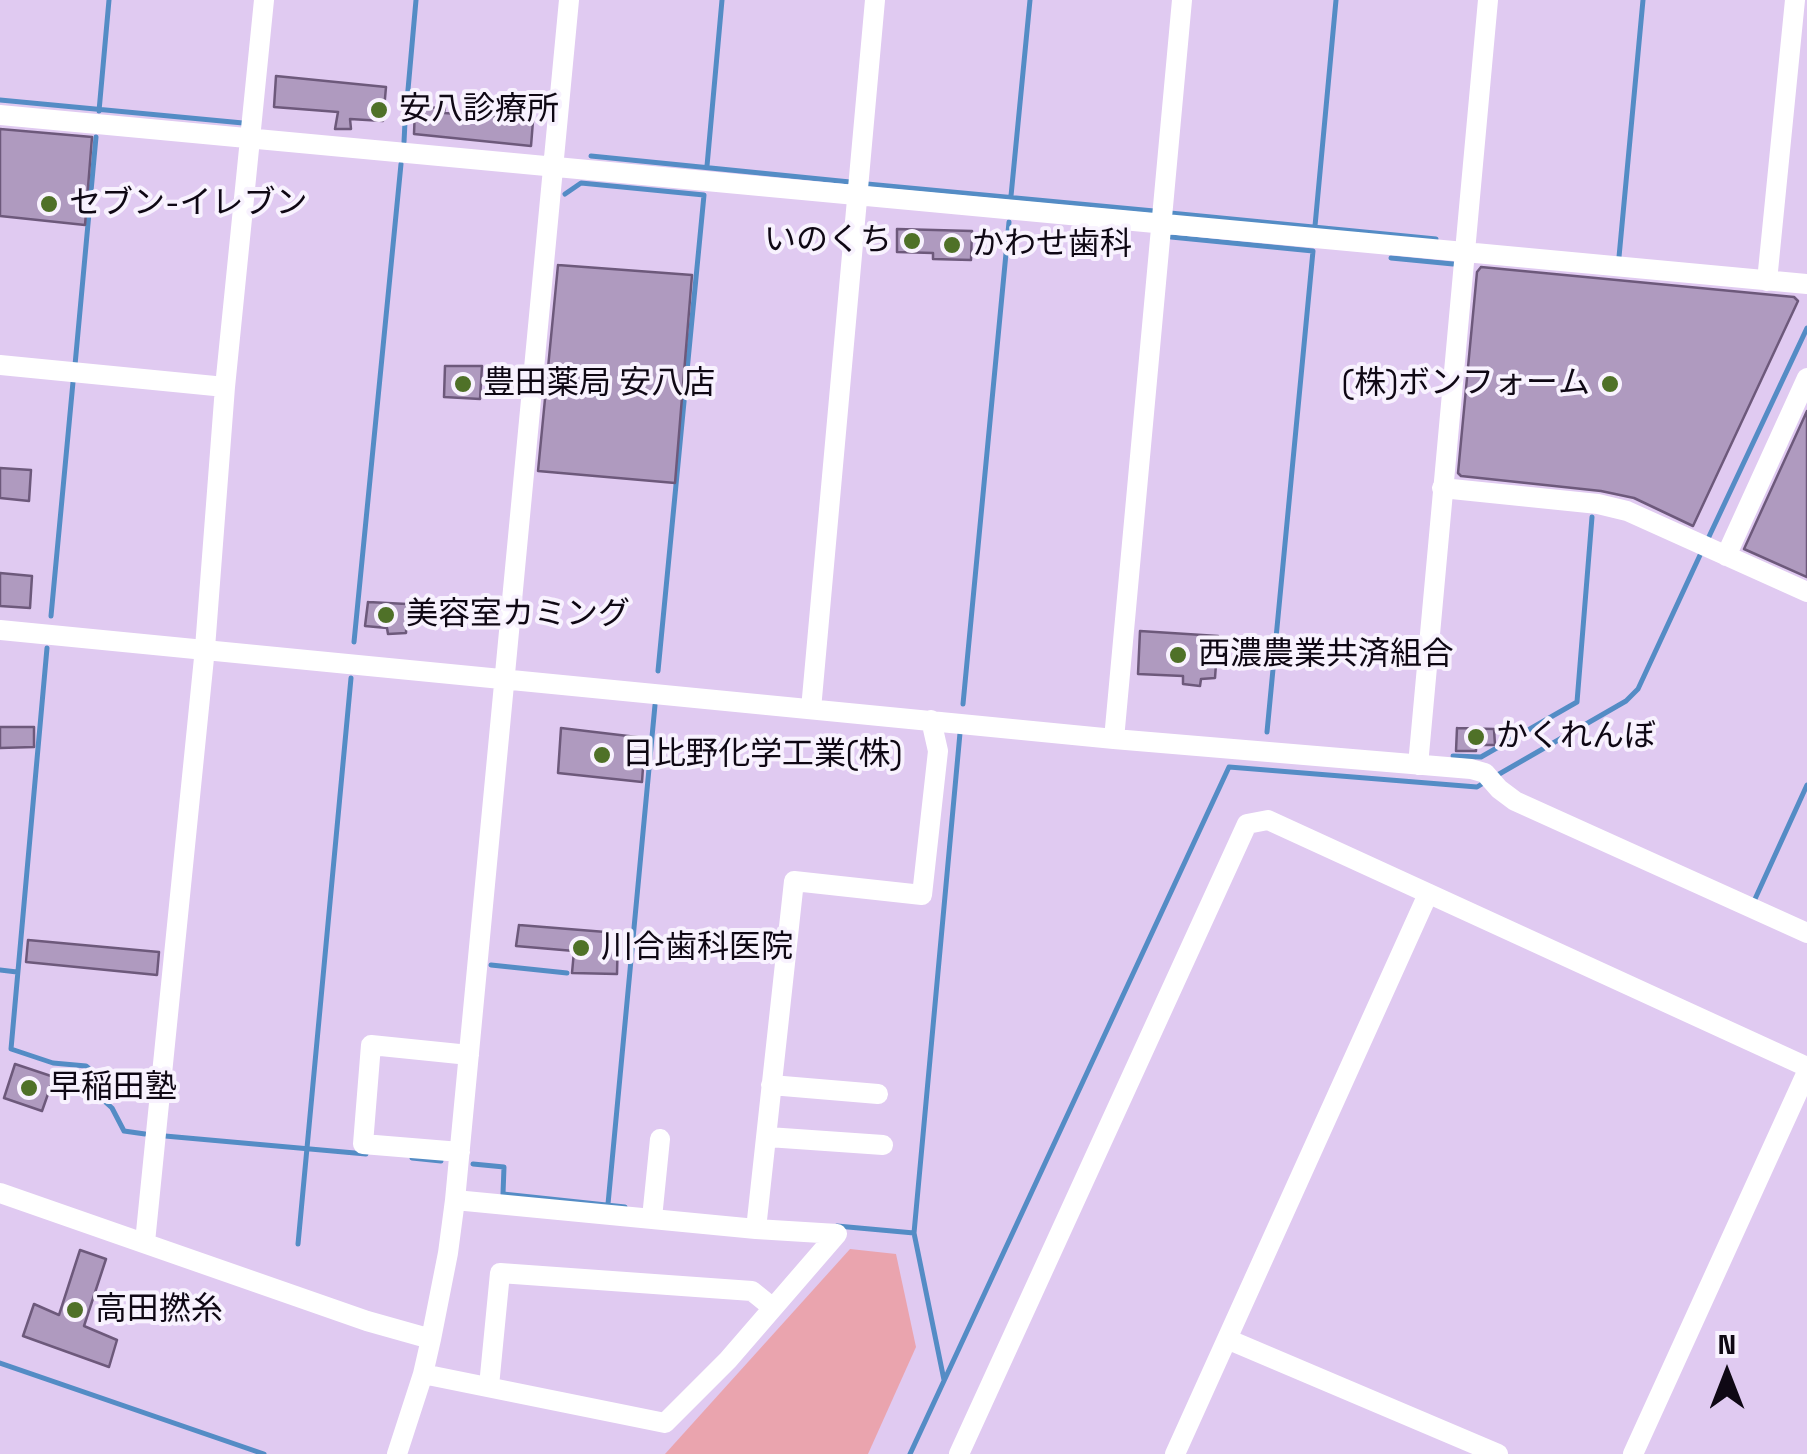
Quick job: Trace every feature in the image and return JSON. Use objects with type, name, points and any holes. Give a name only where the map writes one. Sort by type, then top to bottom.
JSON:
[{"type":"street","points":[[144,1242],[205,648],[264,0]]},
{"type":"street","points":[[397,1454],[431,1339],[455,1200],[570,0]]},
{"type":"street","points":[[811,709],[875,0]]},
{"type":"street","points":[[1114,739],[1182,0]]},
{"type":"street","points":[[1418,765],[1488,0]]},
{"type":"street","points":[[1767,281],[1794,0]]},
{"type":"street","points":[[0,115],[1807,284]]},
{"type":"street","points":[[0,365],[226,388]]},
{"type":"street","points":[[1720,554],[1807,378]]},
{"type":"street","points":[[1442,488],[1598,504],[1627,511],[1807,592]]},
{"type":"street","points":[[0,630],[1114,739],[1471,769],[1515,801],[1807,933]]},
{"type":"street","points":[[756,1229],[794,881],[922,896],[938,751],[932,720]]},
{"type":"street","points":[[959,1454],[1247,824],[1268,820],[1807,1069],[1633,1454]]},
{"type":"street","points":[[1175,1454],[1428,894]]},
{"type":"street","points":[[460,1152],[363,1144],[371,1045],[469,1055]]},
{"type":"street","points":[[771,1085],[878,1094]]},
{"type":"street","points":[[768,1136],[882,1146]]},
{"type":"street","points":[[652,1218],[660,1139]]},
{"type":"street","points":[[0,1193],[431,1339]]},
{"type":"street","points":[[423,1374],[665,1423],[728,1360],[837,1234],[455,1200]]},
{"type":"street","points":[[490,1386],[500,1272],[752,1291],[773,1308]]},
{"type":"street","points":[[1227,1338],[1498,1454]]},
{"type":"shaded area","points":[[850,1249],[896,1254],[916,1347],[868,1454],[665,1454]]},
{"type":"building","points":[[276,76],[386,87],[383,121],[350,119],[351,129],[335,129],[338,112],[274,107]]},
{"type":"building","points":[[415,107],[445,108],[444,113],[521,115],[520,121],[533,121],[531,146],[414,134]]},
{"type":"building","points":[[0,129],[92,137],[85,225],[0,216]]},
{"type":"building","points":[[897,229],[972,231],[971,260],[933,259],[933,253],[897,252]]},
{"type":"building","points":[[558,265],[692,275],[675,483],[538,471]]},
{"type":"building","name":"(株)ボンフォーム","points":[[1481,267],[1794,297],[1798,301],[1693,526],[1634,498],[1458,473],[1477,272]]},
{"type":"building","name":"豊田薬局 安八店","points":[[445,366],[482,366],[480,399],[444,397]]},
{"type":"building","points":[[1807,411],[1807,577],[1744,549]]},
{"type":"building","points":[[0,468],[31,470],[29,501],[0,498]]},
{"type":"building","points":[[0,573],[32,576],[30,608],[0,606]]},
{"type":"building","name":"美容室カミング","points":[[368,602],[407,604],[406,633],[388,634],[387,628],[365,626]]},
{"type":"building","name":"西濃農業共済組合","points":[[1140,631],[1218,636],[1215,678],[1201,679],[1200,686],[1183,684],[1183,676],[1138,674]]},
{"type":"building","points":[[0,727],[34,727],[34,747],[0,748]]},
{"type":"building","name":"日比野化学工業(株)","points":[[561,728],[645,738],[642,782],[558,773]]},
{"type":"building","name":"かくれんぼ","points":[[1457,728],[1494,729],[1495,745],[1476,745],[1476,751],[1456,751]]},
{"type":"building","name":"川合歯科医院","points":[[519,925],[618,933],[617,974],[572,973],[574,951],[516,946]]},
{"type":"building","points":[[28,940],[159,952],[157,975],[26,962]]},
{"type":"building","name":"早稲田塾","points":[[15,1064],[54,1077],[42,1111],[4,1098]]},
{"type":"building","name":"高田撚糸","points":[[80,1250],[106,1259],[84,1326],[117,1340],[109,1367],[23,1336],[34,1304],[59,1315]]},
{"type":"waterway","points":[[99,111],[109,0]]},
{"type":"waterway","points":[[407,101],[416,0]]},
{"type":"waterway","points":[[707,166],[722,0]]},
{"type":"waterway","points":[[1011,196],[1030,0]]},
{"type":"waterway","points":[[1315,226],[1336,0]]},
{"type":"waterway","points":[[1619,257],[1643,0]]},
{"type":"waterway","points":[[0,100],[243,123]]},
{"type":"waterway","points":[[404,142],[405,122]]},
{"type":"waterway","points":[[75,365],[96,137]]},
{"type":"waterway","points":[[591,156],[850,182]]},
{"type":"waterway","points":[[354,642],[401,164]]},
{"type":"waterway","points":[[565,194],[581,183],[704,195],[658,671]]},
{"type":"waterway","points":[[867,184],[1154,211]]},
{"type":"waterway","points":[[1170,213],[1436,239]]},
{"type":"waterway","points":[[963,704],[1009,222]]},
{"type":"waterway","points":[[1171,237],[1313,251],[1267,732]]},
{"type":"waterway","points":[[1391,258],[1453,264]]},
{"type":"waterway","points":[[1706,543],[1807,328]]},
{"type":"waterway","points":[[51,616],[73,382]]},
{"type":"waterway","points":[[1453,756],[1481,757],[1577,702],[1592,517]]},
{"type":"waterway","points":[[1494,777],[1626,701],[1638,689],[1701,553]]},
{"type":"waterway","points":[[47,648],[11,1049],[53,1063],[86,1066],[94,1073],[101,1098],[112,1108],[124,1131],[145,1134]]},
{"type":"waterway","points":[[298,1244],[351,678]]},
{"type":"waterway","points":[[608,1204],[655,705]]},
{"type":"waterway","points":[[944,1380],[914,1233],[960,733]]},
{"type":"waterway","points":[[910,1454],[1229,767],[1477,787],[1485,782]]},
{"type":"waterway","points":[[1755,899],[1807,785]]},
{"type":"waterway","points":[[491,965],[567,973]]},
{"type":"waterway","points":[[0,970],[17,972]]},
{"type":"waterway","points":[[165,1136],[366,1154]]},
{"type":"waterway","points":[[412,1158],[441,1161]]},
{"type":"waterway","points":[[473,1164],[504,1167],[503,1194],[625,1207]]},
{"type":"waterway","points":[[837,1226],[914,1233]]},
{"type":"waterway","points":[[0,1363],[264,1454]]},
{"type":"place","name":"安八診療所","points":[[379,110]]},
{"type":"place","name":"セブン-イレブン","points":[[49,204]]},
{"type":"place","name":"いのくち","points":[[912,241]]},
{"type":"place","name":"かわせ歯科","points":[[952,245]]},
{"type":"place","name":"豊田薬局 安八店","points":[[463,384]]},
{"type":"place","name":"(株)ボンフォーム","points":[[1610,384]]},
{"type":"place","name":"美容室カミング","points":[[386,615]]},
{"type":"place","name":"西濃農業共済組合","points":[[1178,655]]},
{"type":"place","name":"かくれんぼ","points":[[1476,737]]},
{"type":"place","name":"日比野化学工業(株)","points":[[602,755]]},
{"type":"place","name":"川合歯科医院","points":[[581,948]]},
{"type":"place","name":"早稲田塾","points":[[29,1088]]},
{"type":"place","name":"高田撚糸","points":[[75,1310]]}]
